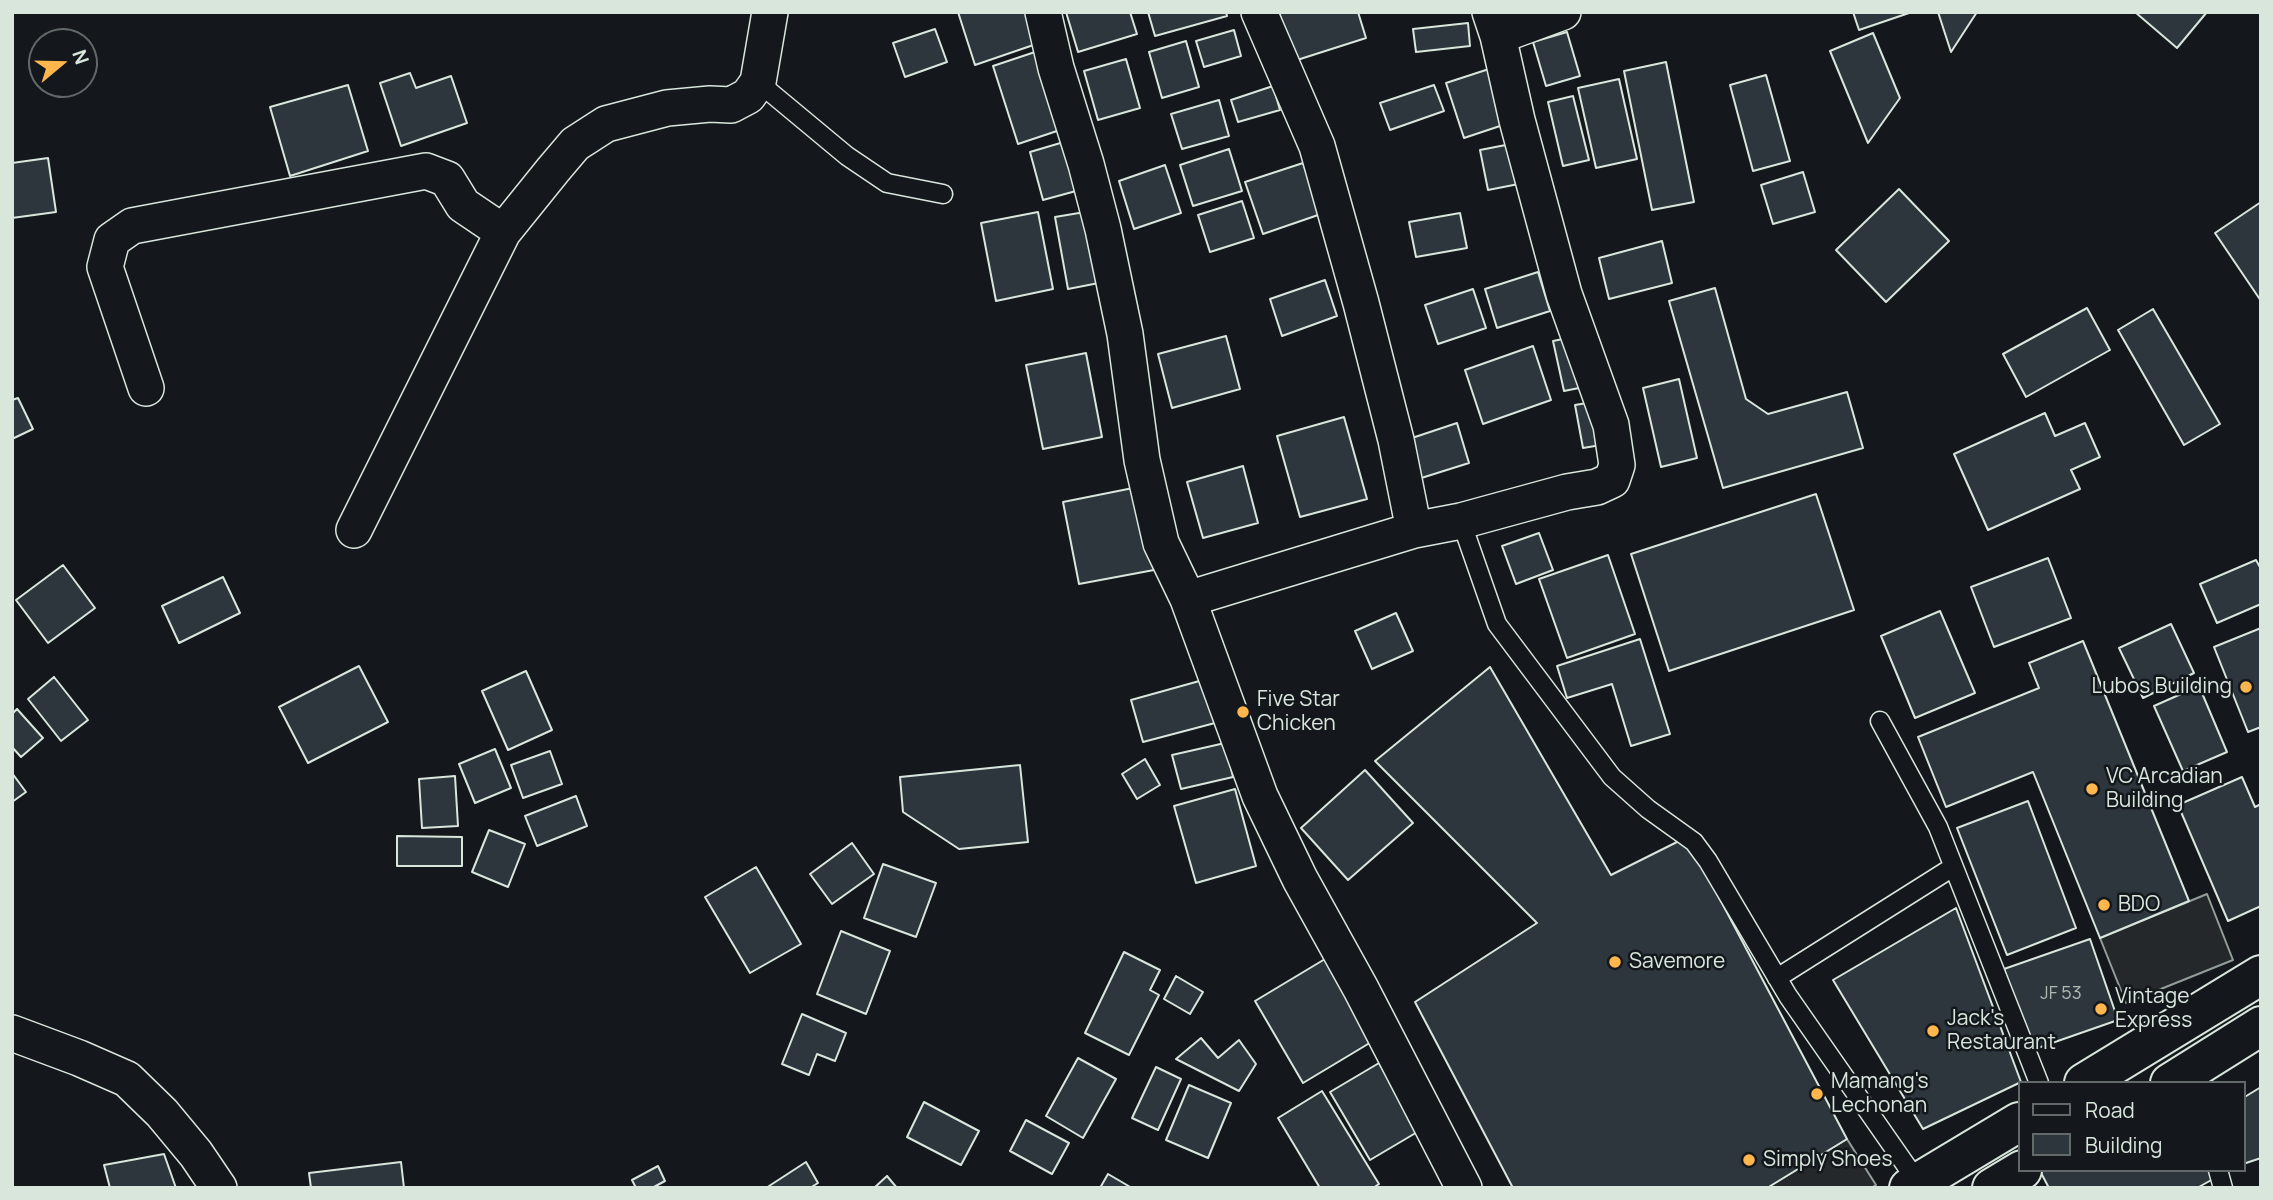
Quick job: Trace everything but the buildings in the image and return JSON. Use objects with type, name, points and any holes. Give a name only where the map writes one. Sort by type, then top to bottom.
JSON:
[{"type":"highway","points":[[2087,1081],[2261,975]]},
{"type":"highway","points":[[2182,1079],[2261,1026]]},
{"type":"highway","points":[[1916,1186],[2018,1123]]},
{"type":"highway","points":[[1992,1188],[2019,1172]]},
{"type":"street","points":[[354,530],[503,232],[575,144],[606,124],[667,108],[732,105],[748,96],[758,82],[770,12]]},
{"type":"street","points":[[1043,12],[1056,68],[1103,229],[1125,334],[1142,460],[1161,543],[1188,599],[1260,796],[1300,879],[1361,989],[1464,1188]]},
{"type":"street","points":[[1259,12],[1317,146],[1393,427],[1414,530]]},
{"type":"street","points":[[1188,599],[1414,530],[1597,487],[1612,480],[1616,465],[1611,425],[1564,293],[1494,24],[1563,12]]},
{"type":"street","points":[[146,387],[105,267],[112,240],[132,226],[426,171],[447,179],[463,205],[503,232]]},
{"type":"street","points":[[12,1033],[127,1079],[196,1154],[219,1188]]},
{"type":"lane","points":[[758,82],[847,156],[887,183],[943,194]]},
{"type":"lane","points":[[1461,521],[1497,624],[1612,778],[1648,809],[1694,842],[1777,978],[1916,1186]]},
{"type":"lane","points":[[1880,721],[1938,827],[2038,1081]]},
{"type":"lane","points":[[1777,978],[1953,867]]},
{"type":"lane","points":[[2164,1034],[2182,1079]]},
{"type":"shaded area","points":[[2207,894],[2233,960],[2126,1003],[2100,938]]},
{"type":"shaded area","points":[[1847,1139],[1876,1185],[1871,1188],[1767,1188]]},
{"type":"place","name":"Lubos Building","points":[[2246,687]]},
{"type":"place","name":"Five Star Chicken","points":[[1243,712]]},
{"type":"place","name":"VC Arcadian Building","points":[[2092,789]]},
{"type":"place","name":"BDO","points":[[2104,905]]},
{"type":"place","name":"Savemore","points":[[1615,962]]},
{"type":"place","name":"Vintage Express","points":[[2101,1009]]},
{"type":"place","name":"Jack's Restaurant","points":[[1933,1031]]},
{"type":"place","name":"Mamang's Lechonan","points":[[1817,1094]]},
{"type":"place","name":"Simply Shoes","points":[[1749,1160]]}]
